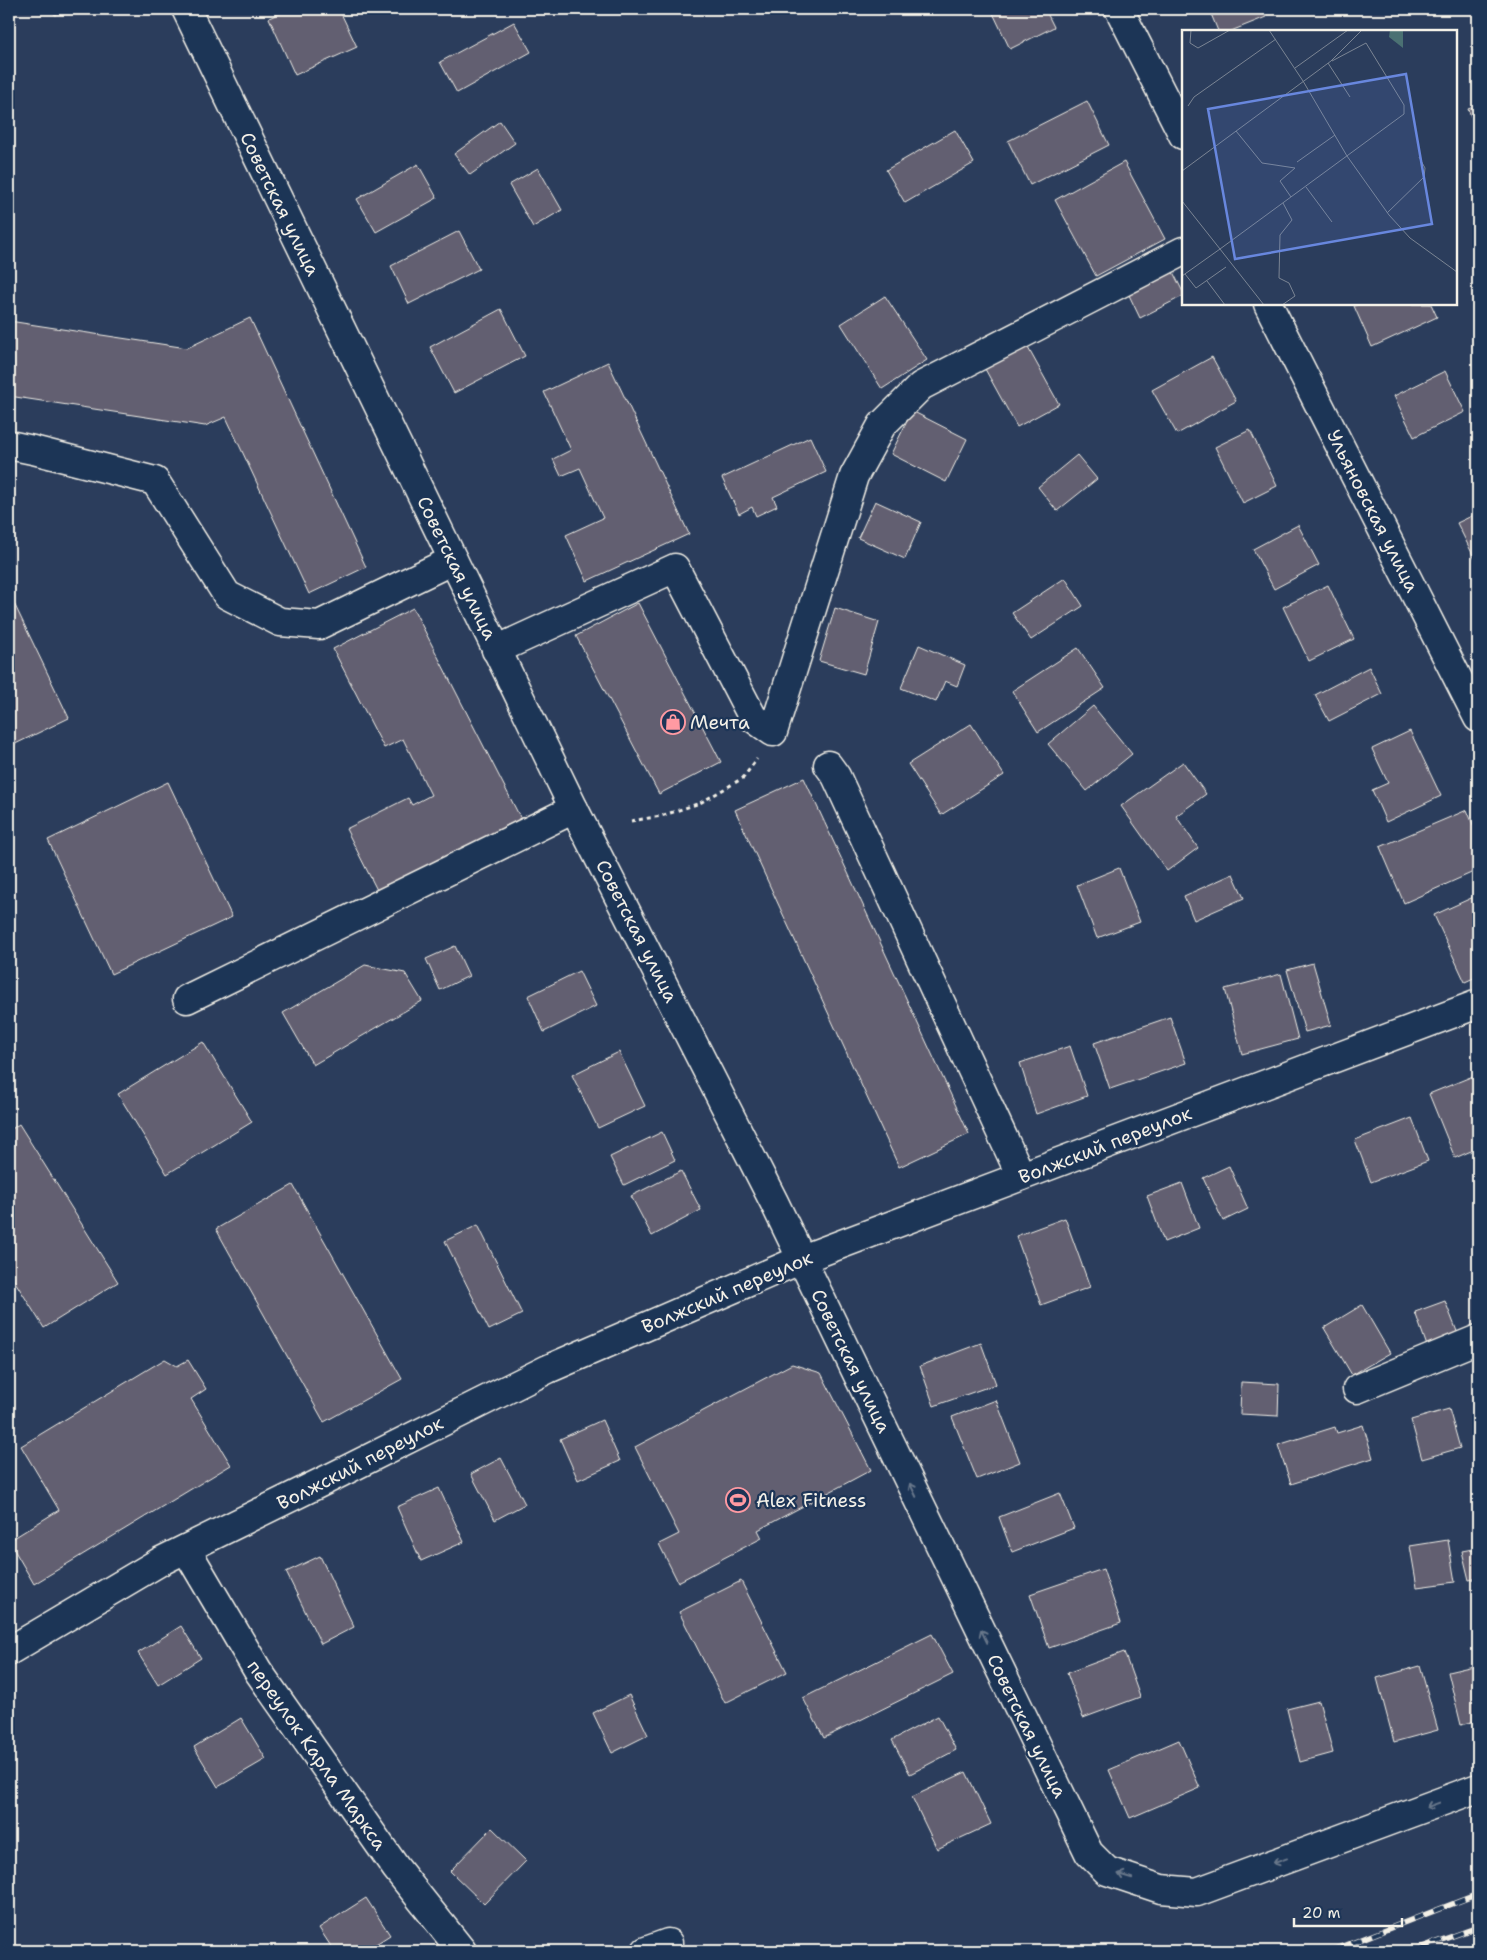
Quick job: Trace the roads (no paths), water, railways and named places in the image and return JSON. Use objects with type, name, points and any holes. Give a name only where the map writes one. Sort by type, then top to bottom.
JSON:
[{"type":"street","name":"Советская улица","points":[[186,9],[574,809],[802,1259],[1088,1853],[1107,1871],[1161,1889],[1196,1892],[1478,1788]]},
{"type":"street","points":[[1119,9],[1182,133]]},
{"type":"street","points":[[496,650],[675,568],[753,718],[773,732],[854,476],[882,425],[921,386],[1182,252]]},
{"type":"street","name":"Ульяновская улица","points":[[1269,305],[1478,718]]},
{"type":"street","points":[[9,445],[155,482],[228,595],[280,622],[319,625],[453,560]]},
{"type":"street","points":[[828,765],[836,776],[1021,1176]]},
{"type":"street","points":[[187,999],[574,809]]},
{"type":"street","name":"Волжский переулок","points":[[9,1651],[161,1561],[548,1369],[802,1259],[1478,1004]]},
{"type":"street","points":[[1358,1388],[1478,1339]]},
{"type":"street","name":"переулок Карла Маркса","points":[[186,1549],[258,1671],[396,1868],[462,1951]]},
{"type":"railway","points":[[1331,1951],[1478,1894]]},
{"type":"railway","points":[[1411,1951],[1478,1927]]},
{"type":"place","name":"Мечта","points":[[673,722]]},
{"type":"place","name":"Alex Fitness","points":[[738,1500]]}]
